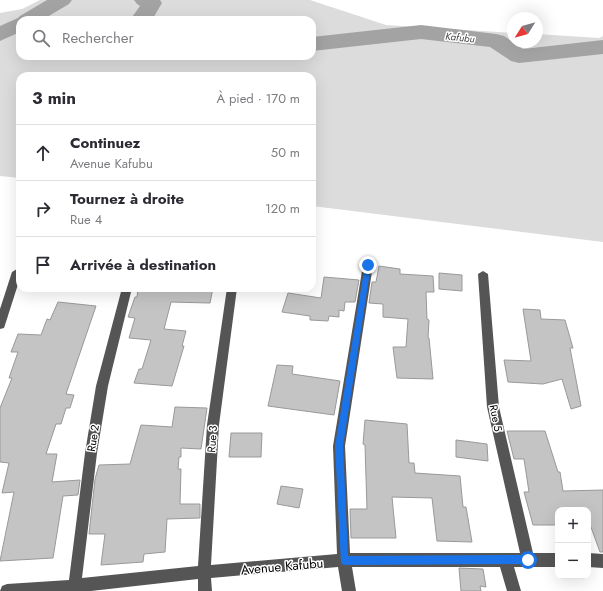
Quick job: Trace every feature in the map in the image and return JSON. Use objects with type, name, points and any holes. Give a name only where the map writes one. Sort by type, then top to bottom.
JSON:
[{"type":"street","points":[[349,591],[344,560],[339,446],[368,265]]},
{"type":"street","name":"Rue 5","points":[[483,274],[493,407],[528,560]]},
{"type":"street","points":[[0,325],[16,275]]},
{"type":"street","name":"Rue 2","points":[[74,589],[91,453],[102,386],[126,292]]},
{"type":"street","name":"Rue 3","points":[[205,591],[204,572],[212,425],[231,292]]},
{"type":"street","name":"Avenue Kafubu","points":[[7,591],[74,589],[204,572],[344,560],[555,560]]},
{"type":"street","points":[[505,560],[514,591]]},
{"type":"street","points":[[591,560],[603,561]]},
{"type":"shaded area","points":[[40,0],[310,0],[386,25],[507,33],[507,48],[543,48],[543,34],[599,38],[603,36],[603,242],[316,206],[316,72],[16,72],[16,178],[0,176],[0,13],[22,9]]},
{"type":"building","points":[[379,266],[400,269],[400,274],[433,276],[434,292],[426,292],[427,319],[429,320],[428,338],[433,379],[397,378],[393,347],[406,347],[408,319],[383,317],[383,304],[369,303],[372,282],[376,282]]},
{"type":"building","points":[[439,273],[462,275],[462,291],[439,289]]},
{"type":"building","points":[[324,277],[359,280],[355,302],[345,302],[344,311],[339,310],[339,317],[329,316],[328,321],[310,320],[310,316],[282,312],[288,293],[321,298]]},
{"type":"building","points":[[138,292],[212,292],[210,303],[171,302],[164,329],[186,331],[182,346],[184,346],[172,386],[134,383],[139,369],[142,369],[151,340],[129,338],[135,318],[128,317],[135,297],[137,297]]},
{"type":"building","points":[[58,302],[96,306],[66,394],[74,395],[70,408],[66,408],[61,424],[56,424],[46,454],[57,454],[52,482],[80,480],[78,495],[63,496],[53,558],[0,561],[14,492],[2,493],[9,463],[0,462],[0,408],[12,378],[9,378],[18,352],[11,352],[18,334],[41,335],[47,319],[50,320]]},
{"type":"building","points":[[523,309],[540,310],[541,319],[565,320],[573,348],[570,348],[581,406],[571,409],[562,379],[543,384],[508,382],[504,360],[531,361]]},
{"type":"building","points":[[277,365],[293,366],[292,374],[340,381],[334,415],[268,406]]},
{"type":"building","points":[[175,407],[207,408],[201,449],[181,448],[181,457],[179,457],[178,469],[181,469],[180,504],[200,504],[200,518],[167,519],[165,552],[144,554],[143,562],[101,565],[105,534],[89,534],[95,479],[99,465],[130,464],[141,425],[172,427]]},
{"type":"building","points":[[365,420],[407,424],[409,463],[414,463],[415,473],[460,476],[463,507],[466,507],[472,542],[437,541],[432,498],[392,497],[396,538],[351,538],[350,509],[367,509],[365,445],[363,444]]},
{"type":"building","points":[[507,431],[545,431],[558,472],[560,472],[563,491],[603,490],[603,552],[600,552],[591,527],[591,507],[555,507],[555,525],[533,525],[524,492],[529,492],[524,459],[514,459]]},
{"type":"building","points":[[231,433],[262,433],[261,457],[229,457]]},
{"type":"building","points":[[456,440],[487,444],[488,461],[456,457]]},
{"type":"building","points":[[281,486],[303,489],[299,508],[277,504]]},
{"type":"building","points":[[459,568],[483,569],[486,587],[480,586],[481,591],[461,591]]},
{"type":"waterway","name":"Kafubu","points":[[34,16],[62,0]]},
{"type":"waterway","name":"Kafubu","points":[[144,0],[152,3],[144,16]]},
{"type":"waterway","name":"Kafubu","points":[[0,34],[16,26]]},
{"type":"waterway","name":"Kafubu","points":[[316,44],[421,32],[496,41],[519,56],[603,47]]},
{"type":"route","points":[[368,265],[339,446],[344,560],[528,560]]}]
